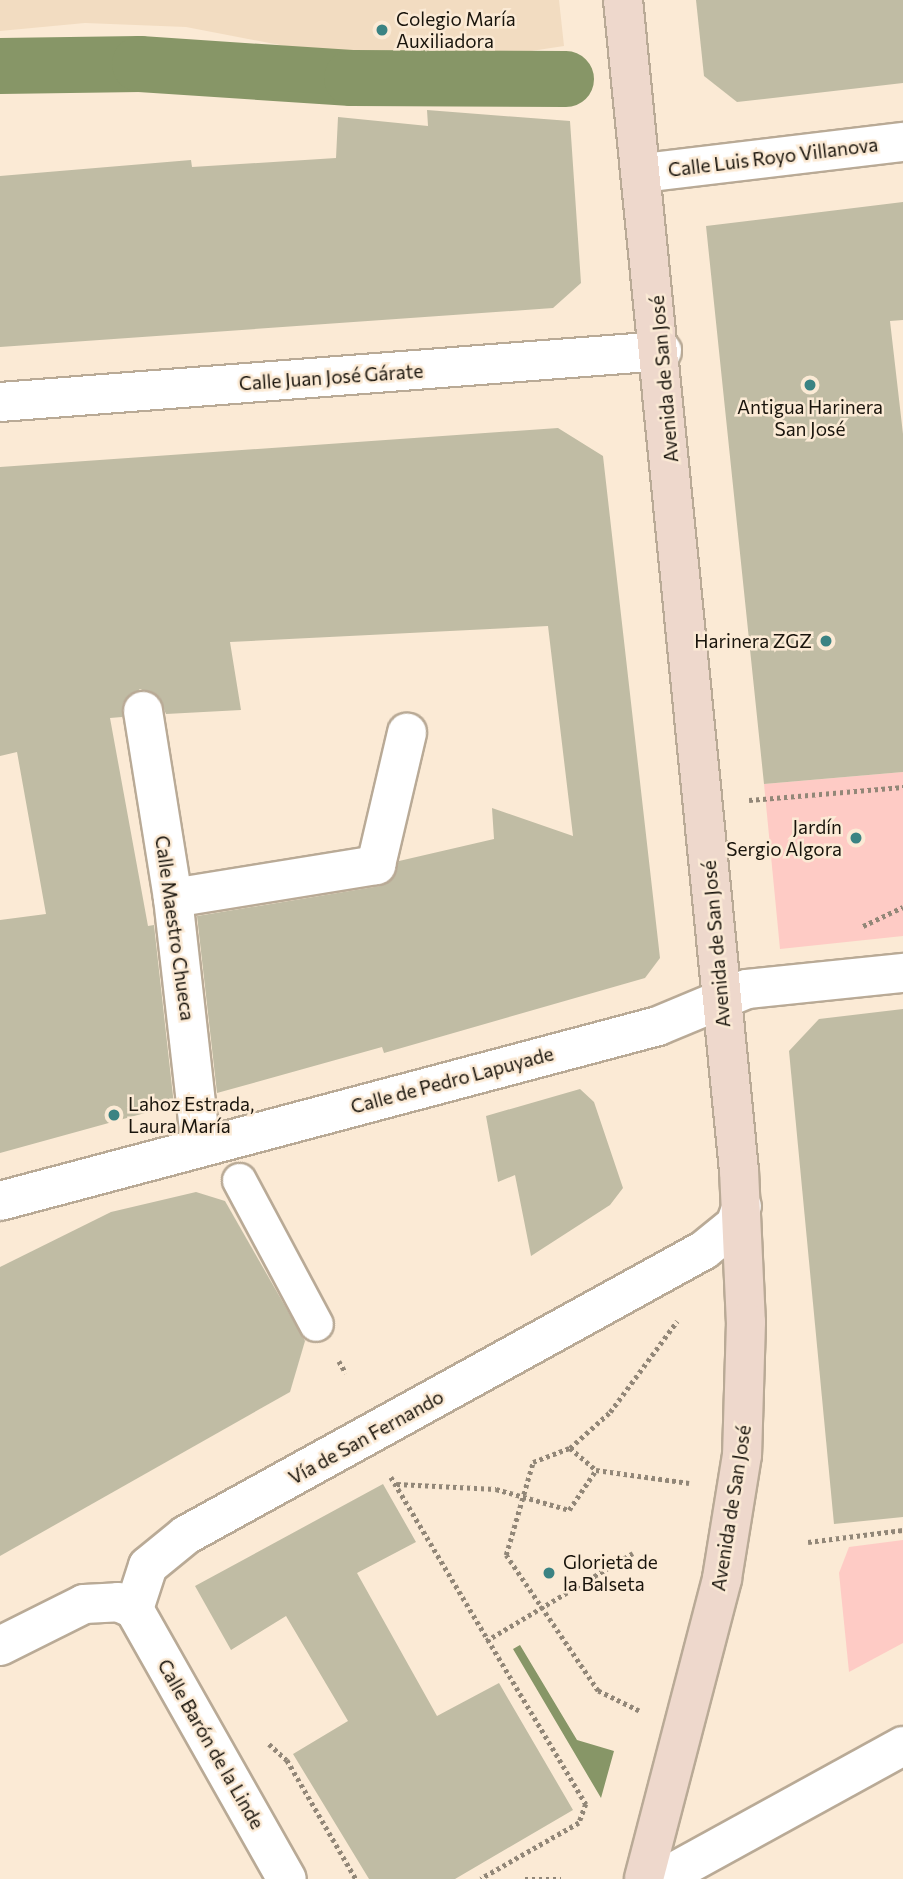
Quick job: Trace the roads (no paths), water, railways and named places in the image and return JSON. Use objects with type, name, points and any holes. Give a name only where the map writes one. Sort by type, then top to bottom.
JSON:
[{"type":"main road","name":"Avenida de San José","points":[[623,0],[662,351],[720,998],[742,1206],[746,1380],[740,1468],[708,1640],[644,1879]]},
{"type":"street","name":"Calle Luis Royo Villanova","points":[[643,173],[903,142]]},
{"type":"street","name":"Calle Juan José Gárate","points":[[0,402],[662,351]]},
{"type":"street","name":"Calle Maestro Chueca","points":[[143,711],[173,898],[201,1146]]},
{"type":"street","points":[[173,898],[376,865],[407,733]]},
{"type":"street","name":"Calle de Pedro Lapuyade","points":[[0,1201],[658,1026],[720,998],[772,985],[903,973]]},
{"type":"street","points":[[239,1180],[316,1324]]},
{"type":"street","name":"Vía de San Fernando","points":[[134,1609],[148,1566],[186,1535],[704,1250],[735,1225],[742,1206]]},
{"type":"street","points":[[0,1646],[84,1604],[118,1602],[134,1609]]},
{"type":"street","name":"Calle Barón de la Linde","points":[[134,1609],[287,1879]]},
{"type":"street","points":[[661,1879],[903,1746]]},
{"type":"waterway","points":[[0,66],[140,64],[352,78],[566,79]]},
{"type":"place","name":"Colegio María Auxiliadora","points":[[382,30]]},
{"type":"place","name":"Antigua Harinera San José","points":[[810,385]]},
{"type":"place","name":"Harinera ZGZ","points":[[826,641]]},
{"type":"place","name":"Jardín Sergio Algora","points":[[856,838]]},
{"type":"place","name":"Lahoz Estrada, Laura María","points":[[114,1115]]},
{"type":"place","name":"Glorieta de la Balseta","points":[[549,1573]]}]
